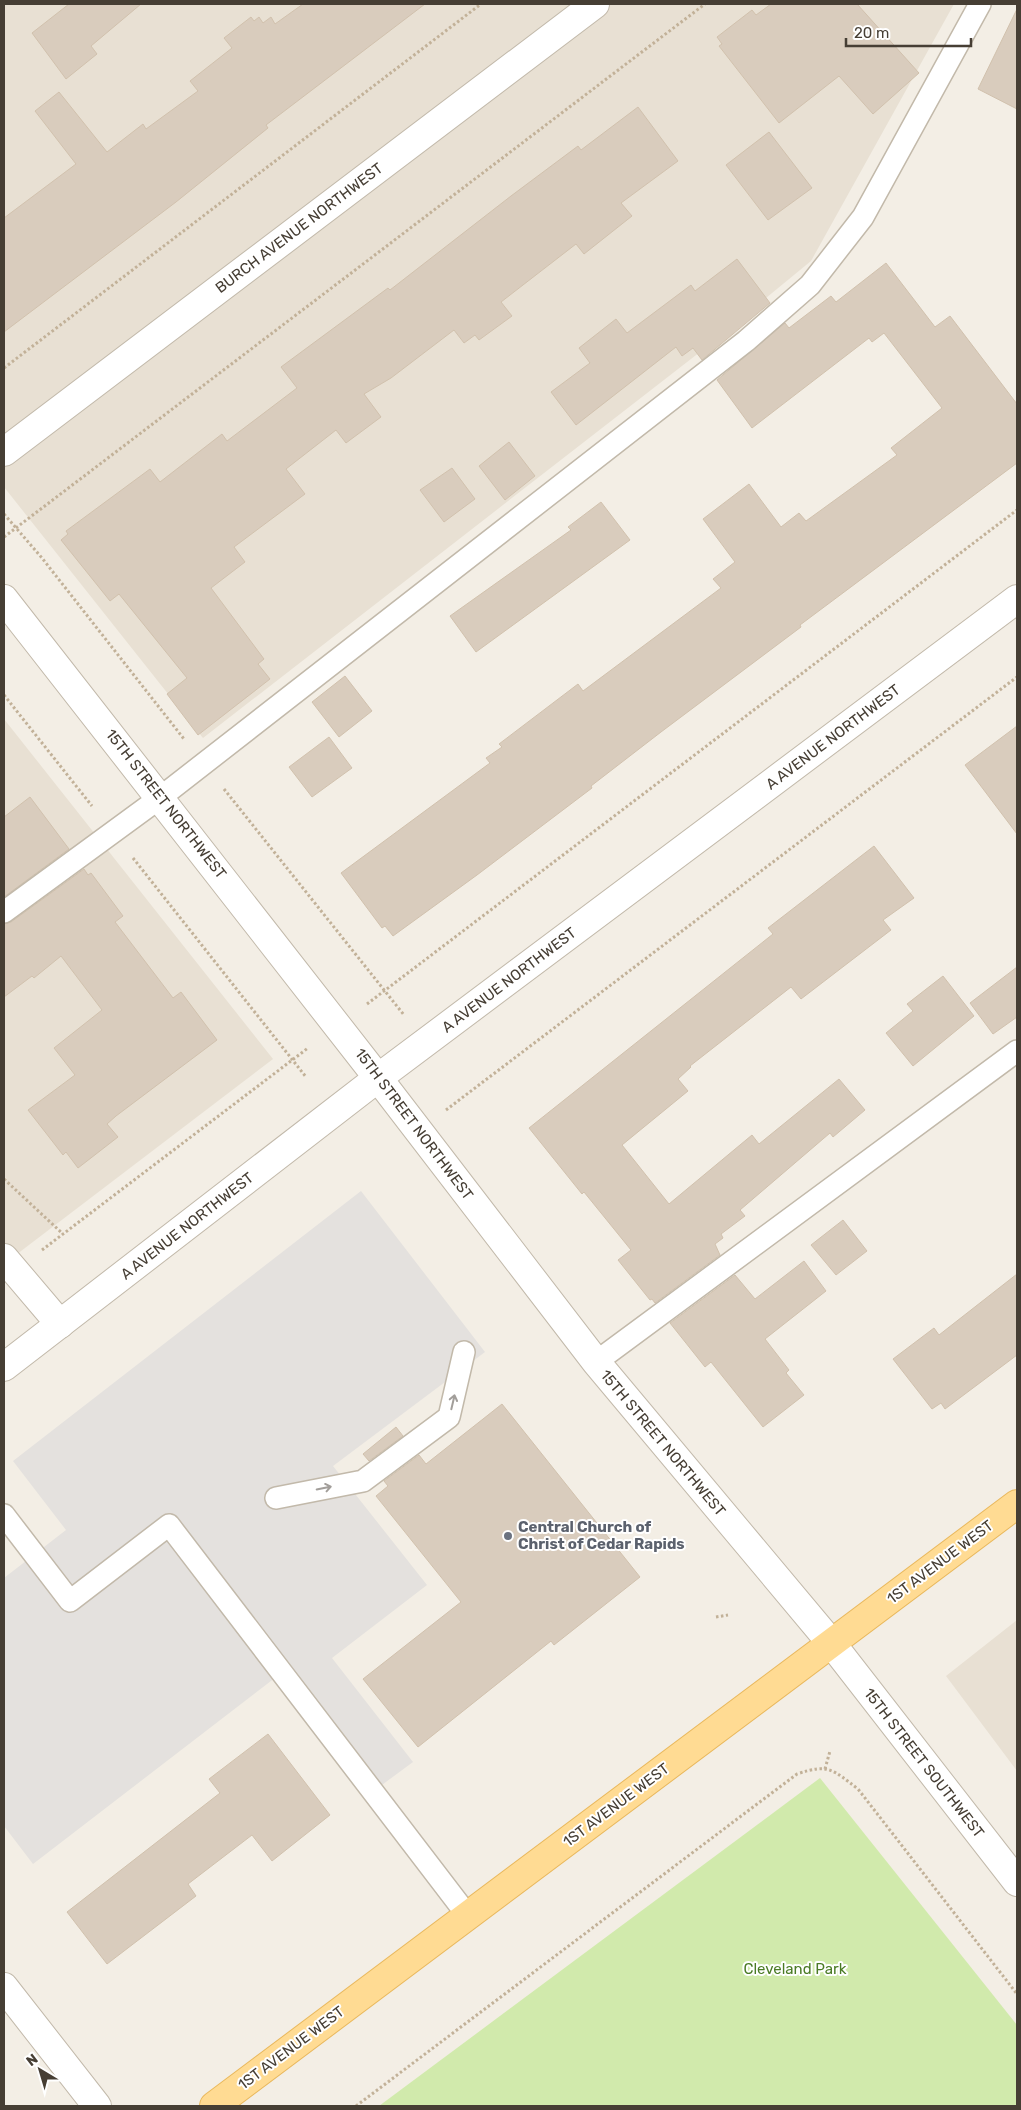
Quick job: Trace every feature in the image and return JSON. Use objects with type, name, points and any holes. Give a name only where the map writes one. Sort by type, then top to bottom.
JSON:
[{"type":"main road","name":"1ST AVENUE WEST","points":[[214,2106],[1017,1504]]},
{"type":"street","name":"BURCH AVENUE NORTHWEST","points":[[4,452],[595,4]]},
{"type":"street","name":"15TH STREET NORTHWEST","points":[[4,598],[161,797],[596,1362],[832,1644]]},
{"type":"street","name":"A AVENUE NORTHWEST","points":[[4,1367],[378,1078],[1017,598]]},
{"type":"street","points":[[4,1258],[60,1324]]},
{"type":"street","name":"15TH STREET SOUTHWEST","points":[[832,1644],[1017,1882]]},
{"type":"street","points":[[4,1987],[97,2106]]},
{"type":"lane","points":[[4,912],[161,797],[738,347],[810,285],[863,217],[980,4]]},
{"type":"lane","points":[[596,1362],[1017,1051]]},
{"type":"lane","points":[[276,1498],[363,1481],[449,1417],[464,1352]]},
{"type":"lane","points":[[4,1515],[70,1601],[169,1525],[468,1916]]},
{"type":"path","points":[[4,368],[481,4]]},
{"type":"path","points":[[4,537],[704,4]]},
{"type":"path","points":[[363,1007],[1017,510]]},
{"type":"path","points":[[446,1110],[1017,678]]},
{"type":"path","points":[[4,695],[306,1076]]},
{"type":"path","points":[[40,1252],[309,1048]]},
{"type":"path","points":[[4,1179],[63,1234]]},
{"type":"path","points":[[716,1617],[728,1615]]},
{"type":"path","points":[[825,1769],[830,1750]]},
{"type":"path","points":[[356,2106],[797,1774],[816,1767],[835,1772],[858,1789],[1017,1994]]},
{"type":"shaded area","points":[[4,4],[954,4],[811,261],[709,345],[203,738],[4,487]]},
{"type":"shaded area","points":[[4,719],[273,1059],[4,1264]]},
{"type":"shaded area","points":[[361,1191],[485,1352],[333,1466],[427,1585],[332,1658],[413,1762],[371,1793],[280,1674],[33,1864],[4,1826],[4,1578],[66,1530],[13,1461]]},
{"type":"shaded area","points":[[1017,1620],[1017,1771],[946,1676]]},
{"type":"green space","name":"Cleveland Park","points":[[820,1778],[1017,2025],[1017,2106],[379,2106]]},
{"type":"building","points":[[69,4],[141,4],[91,46],[97,54],[66,79],[32,33]]},
{"type":"building","points":[[303,4],[425,4],[266,125],[268,128],[176,202],[4,332],[4,218],[76,164],[35,111],[59,92],[107,152],[143,124],[146,129],[198,91],[190,81],[232,48],[224,38],[251,17],[254,21],[259,17],[263,23],[271,17],[275,24]]},
{"type":"building","points":[[771,4],[857,4],[919,73],[873,114],[839,76],[779,123],[719,46],[722,44],[717,37],[752,10],[756,15]]},
{"type":"building","points":[[1017,9],[1017,109],[978,89]]},
{"type":"building","points":[[638,107],[678,161],[621,203],[632,216],[584,254],[576,244],[501,302],[512,316],[479,340],[475,335],[464,343],[454,330],[391,378],[364,394],[381,417],[346,443],[336,430],[286,469],[305,494],[234,547],[245,562],[211,588],[264,659],[258,664],[270,679],[198,735],[167,694],[187,678],[119,594],[110,601],[61,540],[68,534],[66,531],[150,469],[160,482],[222,434],[227,441],[297,388],[281,367],[388,288],[390,290],[578,146],[581,150]]},
{"type":"building","points":[[769,132],[812,188],[768,220],[726,165]]},
{"type":"building","points":[[737,259],[770,303],[702,360],[693,348],[682,356],[676,347],[576,425],[551,392],[590,363],[579,348],[616,319],[627,333],[691,285],[695,291]]},
{"type":"building","points":[[886,263],[935,327],[950,316],[1017,404],[1017,463],[800,625],[801,627],[661,732],[591,786],[592,788],[477,875],[393,936],[385,926],[382,928],[341,873],[490,763],[486,758],[502,747],[499,744],[578,684],[583,691],[721,588],[713,579],[735,562],[703,519],[749,484],[781,527],[799,513],[806,521],[897,455],[891,448],[942,408],[884,333],[872,342],[869,338],[752,428],[717,380],[785,323],[789,328],[831,296],[836,302]]},
{"type":"building","points":[[509,442],[535,476],[505,500],[479,466]]},
{"type":"building","points":[[452,468],[475,499],[444,522],[420,490]]},
{"type":"building","points":[[601,502],[630,540],[476,652],[450,616],[571,530],[568,527]]},
{"type":"building","points":[[345,676],[372,711],[339,737],[312,702]]},
{"type":"building","points":[[1017,726],[1017,834],[965,765]]},
{"type":"building","points":[[329,737],[352,768],[312,797],[289,767]]},
{"type":"building","points":[[30,797],[69,849],[4,897],[4,817]]},
{"type":"building","points":[[874,846],[914,898],[883,920],[891,930],[801,999],[791,987],[690,1066],[678,1079],[688,1091],[622,1145],[669,1204],[752,1135],[759,1144],[839,1079],[865,1110],[833,1137],[830,1133],[740,1210],[745,1216],[721,1234],[723,1238],[715,1244],[720,1255],[655,1303],[652,1299],[650,1300],[618,1260],[631,1250],[584,1192],[582,1194],[529,1128],[773,934],[768,928]]},
{"type":"building","points":[[84,869],[88,875],[91,873],[123,916],[115,922],[173,998],[181,992],[217,1040],[107,1124],[118,1137],[78,1168],[66,1152],[63,1155],[28,1110],[75,1075],[54,1048],[102,1010],[61,956],[34,978],[32,976],[4,997],[4,924],[11,922]]},
{"type":"building","points":[[1017,967],[1017,1017],[993,1034],[970,1003]]},
{"type":"building","points":[[943,976],[974,1016],[913,1066],[886,1033],[913,1011],[907,1004]]},
{"type":"building","points":[[843,1220],[867,1251],[836,1275],[811,1245]]},
{"type":"building","points":[[804,1261],[826,1291],[765,1339],[789,1370],[786,1373],[804,1395],[763,1427],[711,1362],[705,1367],[670,1323],[735,1275],[755,1299]]},
{"type":"building","points":[[1017,1274],[1017,1355],[945,1409],[941,1403],[932,1409],[893,1359],[934,1328],[939,1335]]},
{"type":"building","name":"Central Church of Christ of Cedar Rapids","points":[[502,1404],[640,1577],[554,1645],[551,1641],[418,1747],[363,1679],[461,1602],[376,1496],[388,1486],[384,1481],[419,1455],[426,1464]]},
{"type":"building","points":[[396,1427],[403,1436],[369,1461],[363,1454]]},
{"type":"building","points":[[268,1734],[330,1815],[272,1861],[252,1835],[188,1884],[196,1896],[107,1964],[67,1912],[220,1793],[209,1779]]},
{"type":"place","name":"Central Church of Christ of Cedar Rapids","points":[[508,1536]]}]
